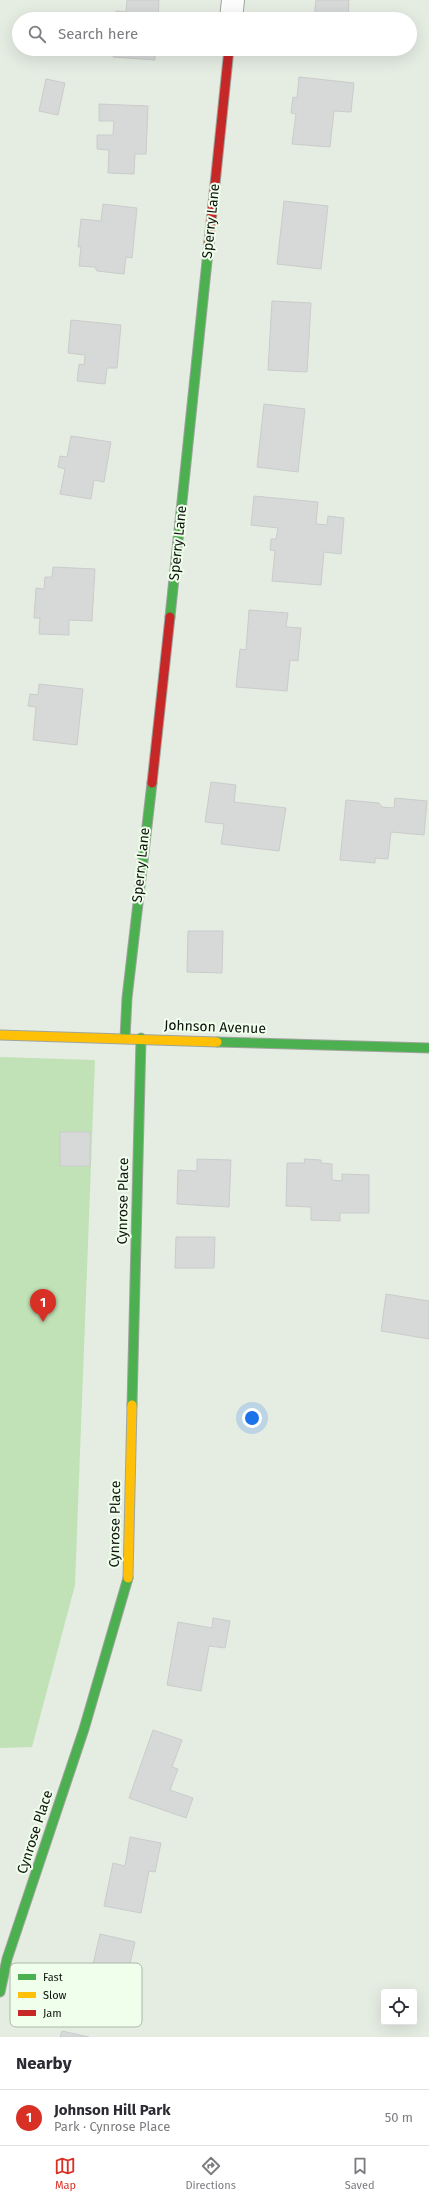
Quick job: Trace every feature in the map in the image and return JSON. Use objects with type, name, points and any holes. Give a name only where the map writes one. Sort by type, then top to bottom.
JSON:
[{"type":"street","points":[[232,12],[233,0]]},
{"type":"street","name":"Sperry Lane","points":[[125,1038],[127,998],[178,552],[228,56]]},
{"type":"street","name":"Johnson Avenue","points":[[0,1034],[429,1048]]},
{"type":"street","name":"Cynrose Place","points":[[0,1992],[4,1959],[84,1729],[128,1580],[141,1038]]},
{"type":"green space","points":[[0,1057],[95,1060],[75,1585],[32,1747],[0,1748]]},
{"type":"building","points":[[127,0],[159,0],[158,12],[126,12]]},
{"type":"building","points":[[316,0],[349,0],[348,12],[315,12]]},
{"type":"building","points":[[155,56],[155,60],[113,57]]},
{"type":"building","points":[[299,77],[354,83],[351,112],[334,111],[330,147],[292,144],[296,114],[291,113],[293,97],[297,98]]},
{"type":"building","points":[[46,79],[65,83],[58,115],[39,111]]},
{"type":"building","points":[[99,104],[148,106],[146,154],[135,154],[134,174],[108,173],[109,150],[97,149],[97,135],[113,135],[114,121],[99,121]]},
{"type":"building","points":[[284,201],[328,206],[321,269],[277,264]]},
{"type":"building","points":[[103,204],[137,208],[132,258],[126,257],[124,274],[97,271],[95,267],[79,266],[81,247],[78,247],[81,219],[101,221]]},
{"type":"building","points":[[272,301],[311,303],[307,372],[268,370]]},
{"type":"building","points":[[71,320],[121,325],[117,368],[107,368],[105,384],[77,381],[79,364],[84,365],[85,355],[68,353]]},
{"type":"building","points":[[264,404],[305,409],[298,472],[257,467]]},
{"type":"building","points":[[71,436],[111,442],[104,482],[94,480],[91,499],[60,494],[65,469],[58,467],[60,456],[67,457]]},
{"type":"building","points":[[254,496],[318,502],[316,524],[327,525],[328,516],[344,518],[341,554],[324,552],[321,585],[272,581],[275,551],[270,550],[271,539],[276,539],[278,528],[251,525]]},
{"type":"building","points":[[53,567],[95,569],[92,621],[69,620],[69,635],[39,634],[40,618],[34,618],[36,588],[44,589],[45,577],[52,577]]},
{"type":"building","points":[[249,610],[288,613],[286,627],[301,628],[298,661],[290,660],[287,691],[236,687],[240,649],[246,650]]},
{"type":"building","points":[[39,684],[83,689],[77,745],[33,740],[36,707],[28,706],[30,694],[38,695]]},
{"type":"building","points":[[211,782],[236,785],[234,802],[286,808],[279,851],[221,844],[224,824],[205,822]]},
{"type":"building","points":[[395,798],[427,801],[424,835],[391,832],[388,859],[375,858],[375,863],[340,860],[346,800],[379,803],[382,807],[394,808]]},
{"type":"building","points":[[188,931],[223,931],[222,973],[187,972]]},
{"type":"building","points":[[60,1132],[90,1132],[90,1166],[60,1166]]},
{"type":"building","points":[[197,1159],[231,1160],[229,1207],[177,1204],[178,1170],[197,1171]]},
{"type":"building","points":[[304,1159],[321,1160],[321,1163],[332,1164],[332,1180],[342,1181],[342,1174],[369,1175],[369,1213],[340,1213],[340,1221],[311,1220],[311,1207],[286,1206],[287,1163],[305,1163]]},
{"type":"building","points":[[176,1237],[215,1237],[214,1268],[175,1268]]},
{"type":"building","points":[[386,1294],[429,1301],[429,1339],[381,1331]]},
{"type":"building","points":[[213,1618],[230,1621],[225,1648],[209,1646],[201,1691],[167,1685],[178,1622],[212,1628]]},
{"type":"building","points":[[153,1730],[182,1740],[172,1767],[178,1769],[170,1790],[193,1798],[186,1818],[129,1798]]},
{"type":"building","points":[[130,1837],[161,1843],[155,1872],[149,1871],[141,1913],[104,1906],[113,1863],[125,1866]]},
{"type":"building","points":[[100,1934],[135,1942],[130,1963],[93,1963]]},
{"type":"building","points":[[62,2031],[89,2037],[60,2037]]},
{"type":"traffic: fast","points":[[170,617],[209,242]]},
{"type":"traffic: fast","points":[[125,1038],[127,998],[152,783]]},
{"type":"traffic: fast","points":[[132,1405],[141,1038]]},
{"type":"traffic: fast","points":[[217,1042],[429,1048]]},
{"type":"traffic: fast","points":[[0,1992],[7,1959],[84,1729],[128,1578]]},
{"type":"traffic: slow","points":[[0,1035],[217,1042]]},
{"type":"traffic: slow","points":[[128,1578],[132,1405]]},
{"type":"traffic: jam","points":[[209,242],[228,56]]},
{"type":"traffic: jam","points":[[152,783],[170,617]]},
{"type":"place","name":"Johnson Hill Park","points":[[43,1322]]}]
